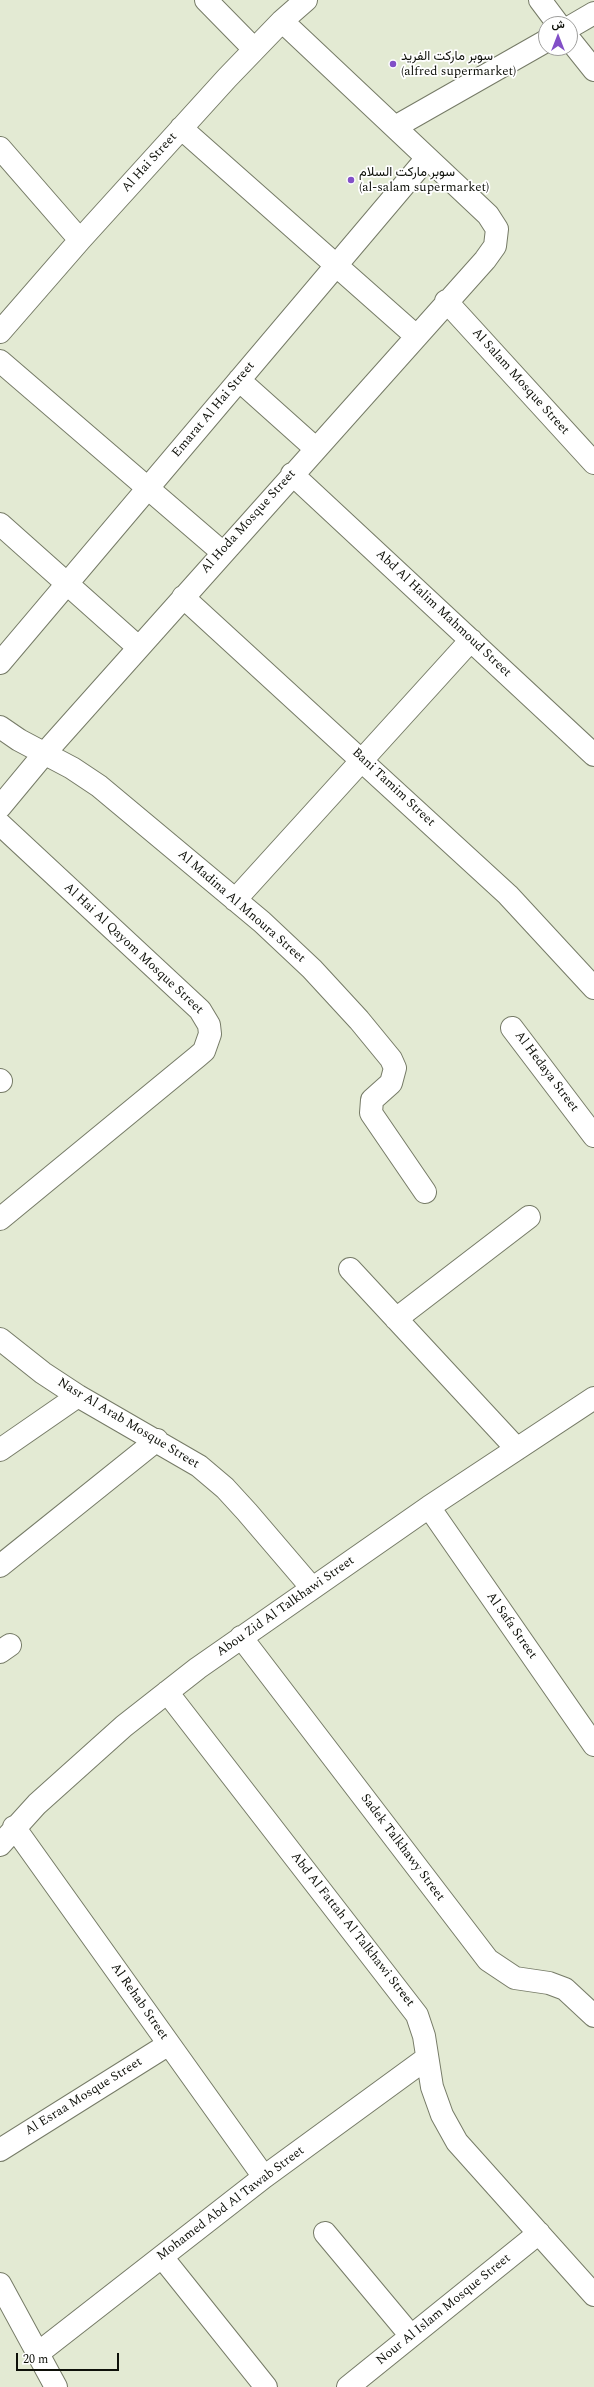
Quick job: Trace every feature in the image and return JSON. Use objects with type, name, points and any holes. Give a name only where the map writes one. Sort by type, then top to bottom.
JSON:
[{"type":"street","points":[[206,0],[254,49]]},
{"type":"street","name":"Al Hai Street","points":[[2,326],[254,49],[306,0]]},
{"type":"street","points":[[540,0],[552,16]]},
{"type":"street","points":[[578,22],[594,13]]},
{"type":"street","points":[[282,21],[427,158]]},
{"type":"street","points":[[395,127],[538,46]]},
{"type":"street","points":[[578,50],[594,70]]},
{"type":"street","points":[[181,128],[416,336]]},
{"type":"street","points":[[0,148],[80,240]]},
{"type":"street","name":"Al Hoda Mosque Street","points":[[0,807],[44,754],[138,647],[446,301],[485,260],[495,246],[497,238],[495,226],[488,216],[427,158]]},
{"type":"street","name":"Emarat Al Hai Street","points":[[0,663],[427,158]]},
{"type":"street","name":"Al Salam Mosque Street","points":[[446,301],[594,463]]},
{"type":"street","points":[[0,361],[222,552]]},
{"type":"street","points":[[239,380],[315,448]]},
{"type":"street","name":"Abd Al Halim Mahmoud Street","points":[[292,474],[594,755]]},
{"type":"street","points":[[0,524],[138,647]]},
{"type":"street","name":"Bani Tamim Street","points":[[183,597],[508,895],[594,988]]},
{"type":"street","points":[[235,900],[471,640]]},
{"type":"street","name":"Al Madina Al Mnoura Street","points":[[0,727],[44,754],[72,768],[99,786],[262,922],[312,969],[391,1058],[395,1068],[394,1079],[372,1100],[372,1113],[425,1192]]},
{"type":"street","name":"Al Hai Al Qayom Mosque Street","points":[[0,824],[200,1010],[209,1025],[210,1034],[204,1050],[197,1057],[0,1219]]},
{"type":"street","name":"Al Hedaya Street","points":[[512,1028],[594,1136]]},
{"type":"street","points":[[396,1319],[529,1217]]},
{"type":"street","points":[[350,1269],[517,1449]]},
{"type":"street","name":"Nasr Al Arab Mosque Street","points":[[0,1339],[43,1373],[78,1396],[158,1440],[199,1466],[224,1488],[312,1588]]},
{"type":"street","points":[[0,1450],[78,1396]]},
{"type":"street","name":"Abou Zid Al Talkhawi Street","points":[[0,1845],[14,1827],[124,1726],[167,1692],[241,1637],[429,1507],[594,1398]]},
{"type":"street","points":[[0,1566],[158,1440]]},
{"type":"street","name":"Al Safa Street","points":[[429,1507],[594,1745]]},
{"type":"street","name":"Sadek Talkhawy Street","points":[[241,1637],[488,1960],[516,1978],[549,1983],[565,1989],[594,2016]]},
{"type":"street","name":"Abd Al Fattah Al Talkhawi Street","points":[[167,1692],[417,2014],[424,2036],[432,2087],[442,2115],[457,2142],[594,2295]]},
{"type":"street","name":"Al Rehab Street","points":[[14,1827],[264,2177]]},
{"type":"street","name":"Al Esraa Mosque Street","points":[[0,2150],[169,2044]]},
{"type":"street","name":"Mohamed Abd Al Tawab Street","points":[[37,2354],[264,2177],[427,2058]]},
{"type":"street","points":[[325,2233],[411,2336]]},
{"type":"street","name":"Nour Al Islam Mosque Street","points":[[348,2387],[539,2234]]},
{"type":"street","points":[[162,2257],[266,2387]]},
{"type":"street","points":[[0,2284],[56,2387]]},
{"type":"place","name":"سوبر ماركت الفريد (alfred supermarket)","points":[[393,64]]},
{"type":"place","name":"سوبر ماركت السلام (al-salam supermarket)","points":[[351,180]]}]
